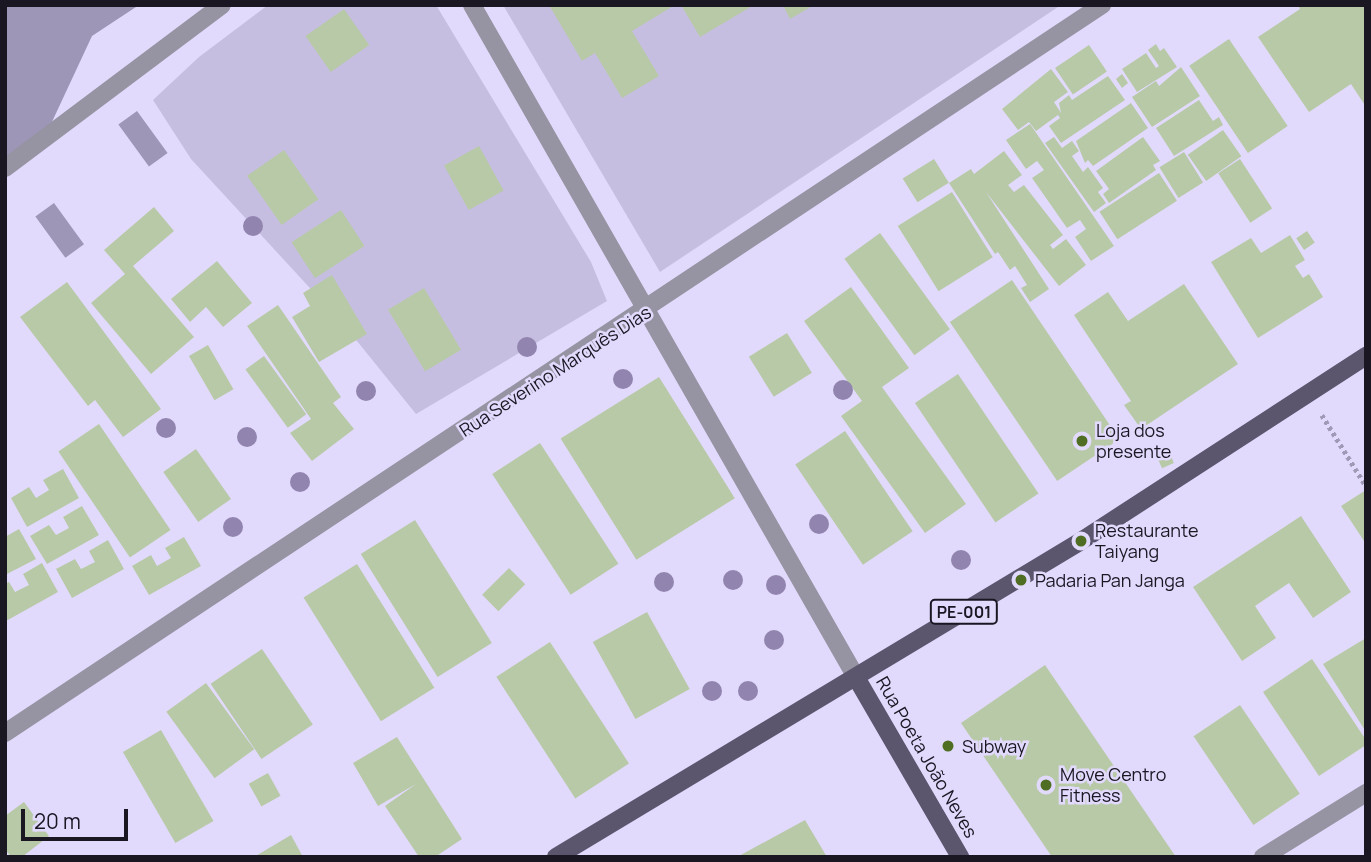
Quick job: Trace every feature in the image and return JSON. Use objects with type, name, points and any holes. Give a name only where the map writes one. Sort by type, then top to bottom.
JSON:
[{"type":"main road","name":"PE-001","points":[[556,857],[857,679],[1366,356]]},
{"type":"main road","name":"Rua Poeta João Neves","points":[[857,679],[960,857]]},
{"type":"street","points":[[5,169],[222,5]]},
{"type":"street","points":[[472,5],[649,309],[857,679]]},
{"type":"street","name":"Rua Severino Marquês Dias","points":[[5,733],[649,309],[1102,5]]},
{"type":"street","points":[[1263,857],[1366,793]]},
{"type":"path","points":[[1308,394],[1366,486]]},
{"type":"shaded area","points":[[5,5],[139,5],[92,36],[44,139],[5,161]]},
{"type":"shaded area","points":[[268,5],[436,5],[591,262],[607,301],[416,414],[344,325],[191,159],[153,100],[199,57]]},
{"type":"shaded area","points":[[503,5],[1061,5],[660,272]]},
{"type":"shaded area","points":[[137,111],[168,153],[149,167],[118,125]]},
{"type":"shaded area","points":[[54,203],[84,244],[65,258],[35,217]]},
{"type":"building","points":[[549,5],[675,5],[632,31],[659,76],[622,98],[595,53],[582,61]]},
{"type":"building","points":[[681,5],[754,5],[700,37]]},
{"type":"building","points":[[783,5],[814,5],[790,19]]},
{"type":"building","points":[[1298,5],[1366,5],[1366,107],[1351,84],[1309,112],[1258,37],[1300,9]]},
{"type":"building","points":[[344,9],[369,45],[331,72],[305,36]]},
{"type":"building","points":[[1229,39],[1288,126],[1248,153],[1189,66]]},
{"type":"building","points":[[1156,44],[1160,51],[1164,48],[1177,67],[1137,92],[1122,69],[1146,53],[1156,68],[1159,66],[1148,50]]},
{"type":"building","points":[[1089,45],[1107,72],[1073,94],[1055,68]]},
{"type":"building","points":[[1181,67],[1200,96],[1152,127],[1132,97],[1156,81],[1159,86]]},
{"type":"building","points":[[1051,69],[1068,92],[1054,102],[1061,113],[1059,103],[1069,95],[1072,100],[1108,76],[1125,100],[1061,143],[1049,126],[1060,118],[1058,115],[1036,131],[1029,122],[1018,130],[1002,109]]},
{"type":"building","points":[[1122,74],[1128,83],[1122,88],[1116,79]]},
{"type":"building","points":[[1199,100],[1213,121],[1219,117],[1223,125],[1174,156],[1156,128]]},
{"type":"building","points":[[1131,103],[1148,128],[1093,166],[1088,160],[1085,163],[1076,141]]},
{"type":"building","points":[[1030,124],[1114,246],[1091,261],[1075,237],[1086,229],[1080,220],[1067,228],[1032,178],[1044,170],[1037,161],[1026,169],[1006,140]]},
{"type":"building","points":[[1223,130],[1241,156],[1206,181],[1188,155]]},
{"type":"building","points":[[1054,137],[1062,148],[1072,141],[1079,151],[1072,156],[1083,172],[1088,167],[1103,188],[1098,192],[1106,203],[1094,212],[1045,143]]},
{"type":"building","points":[[1143,137],[1160,161],[1153,165],[1156,170],[1109,203],[1103,194],[1109,189],[1096,171]]},
{"type":"building","points":[[479,146],[504,191],[469,210],[444,165]]},
{"type":"building","points":[[284,150],[318,199],[282,225],[247,176]]},
{"type":"building","points":[[1004,151],[1022,175],[1008,185],[1014,192],[1024,185],[1063,235],[1050,245],[1053,249],[1066,239],[1086,265],[1059,286],[986,192],[1049,289],[1030,302],[1021,288],[1027,285],[1015,266],[1010,270],[998,252],[995,254],[949,183],[971,169],[974,174]]},
{"type":"building","points":[[1184,152],[1203,183],[1178,198],[1159,167]]},
{"type":"building","points":[[934,159],[949,183],[917,202],[903,179]]},
{"type":"building","points":[[1240,159],[1272,208],[1250,223],[1218,173]]},
{"type":"building","points":[[1159,173],[1177,201],[1117,239],[1099,212]]},
{"type":"building","points":[[952,192],[993,257],[939,291],[898,226]]},
{"type":"building","points":[[154,207],[174,231],[133,266],[194,337],[151,374],[91,303],[125,274],[104,250]]},
{"type":"building","points":[[341,210],[364,246],[315,278],[292,242]]},
{"type":"building","points":[[1307,231],[1315,243],[1304,250],[1296,238]]},
{"type":"building","points":[[880,233],[950,329],[914,355],[844,259]]},
{"type":"building","points":[[1290,235],[1305,260],[1295,266],[1303,278],[1309,274],[1323,297],[1258,338],[1211,262],[1251,238],[1261,253]]},
{"type":"building","points":[[217,261],[252,303],[223,327],[206,307],[190,322],[171,299]]},
{"type":"building","points":[[332,275],[367,334],[319,362],[292,317],[310,306],[303,293]]},
{"type":"building","points":[[1012,280],[1119,439],[1057,481],[950,322]]},
{"type":"building","points":[[67,282],[161,409],[123,437],[95,400],[88,406],[20,317]]},
{"type":"building","points":[[1184,284],[1238,364],[1141,429],[1124,405],[1131,401],[1074,315],[1108,292],[1128,321]]},
{"type":"building","points":[[851,287],[909,368],[882,387],[966,504],[925,533],[841,416],[862,401],[804,321]]},
{"type":"building","points":[[424,288],[461,350],[425,371],[388,310]]},
{"type":"building","points":[[278,305],[341,397],[333,403],[354,429],[312,461],[290,433],[311,419],[247,326]]},
{"type":"building","points":[[787,333],[812,373],[774,397],[749,357]]},
{"type":"building","points":[[208,345],[233,389],[214,400],[189,356]]},
{"type":"building","points":[[264,356],[306,414],[288,428],[245,370]]},
{"type":"building","points":[[958,374],[1039,493],[995,522],[915,403]]},
{"type":"building","points":[[659,377],[735,498],[636,560],[561,438]]},
{"type":"building","points":[[99,424],[171,530],[130,558],[58,451]]},
{"type":"building","points":[[845,431],[913,531],[863,565],[795,465]]},
{"type":"building","points":[[540,443],[618,564],[571,595],[492,474]]},
{"type":"building","points":[[196,449],[231,499],[198,522],[163,472]]},
{"type":"building","points":[[1169,452],[1174,463],[1162,468],[1157,457]]},
{"type":"building","points":[[63,469],[79,498],[27,527],[11,498],[29,487],[36,498],[49,490],[43,480]]},
{"type":"building","points":[[1366,490],[1366,544],[1341,506]]},
{"type":"building","points":[[82,506],[99,535],[47,564],[30,536],[49,525],[56,535],[69,528],[63,517]]},
{"type":"building","points":[[1301,516],[1351,592],[1313,618],[1289,583],[1255,606],[1276,638],[1242,661],[1193,587]]},
{"type":"building","points":[[415,520],[492,643],[438,677],[361,554]]},
{"type":"building","points":[[19,529],[36,559],[5,575],[5,537]]},
{"type":"building","points":[[184,537],[201,566],[149,595],[132,566],[151,555],[157,566],[171,558],[165,548]]},
{"type":"building","points":[[108,540],[124,569],[72,598],[56,569],[75,559],[81,569],[95,562],[89,551]]},
{"type":"building","points":[[42,563],[58,592],[6,621],[5,584],[9,582],[15,592],[29,585],[23,574]]},
{"type":"building","points":[[357,564],[434,688],[381,721],[304,597]]},
{"type":"building","points":[[509,568],[525,584],[498,611],[482,595]]},
{"type":"building","points":[[647,612],[690,689],[635,719],[593,642]]},
{"type":"building","points":[[1366,638],[1366,732],[1323,664]]},
{"type":"building","points":[[550,642],[629,764],[575,798],[496,677]]},
{"type":"building","points":[[262,649],[313,724],[261,759],[211,684]]},
{"type":"building","points":[[1312,659],[1366,740],[1366,745],[1319,776],[1263,692]]},
{"type":"building","points":[[1045,665],[1176,857],[1052,857],[961,723]]},
{"type":"building","points":[[206,683],[254,749],[215,778],[166,712]]},
{"type":"building","points":[[1240,705],[1300,794],[1253,825],[1194,736]]},
{"type":"building","points":[[161,730],[214,821],[175,843],[123,752]]},
{"type":"building","points":[[397,737],[462,839],[435,857],[419,857],[385,806],[416,784],[378,806],[353,763]]},
{"type":"building","points":[[268,773],[281,796],[261,806],[249,784]]},
{"type":"building","points":[[24,802],[49,836],[22,857],[11,857],[5,849],[5,816]]},
{"type":"building","points":[[805,820],[827,857],[737,857]]},
{"type":"building","points":[[291,835],[303,857],[254,857]]},
{"type":"place","name":"Loja dos presente","points":[[1082,441]]},
{"type":"place","name":"Restaurante Taiyang","points":[[1081,541]]},
{"type":"place","name":"Padaria Pan Janga","points":[[1021,580]]},
{"type":"place","name":"Subway","points":[[948,746]]},
{"type":"place","name":"Move Centro Fitness","points":[[1046,785]]}]
